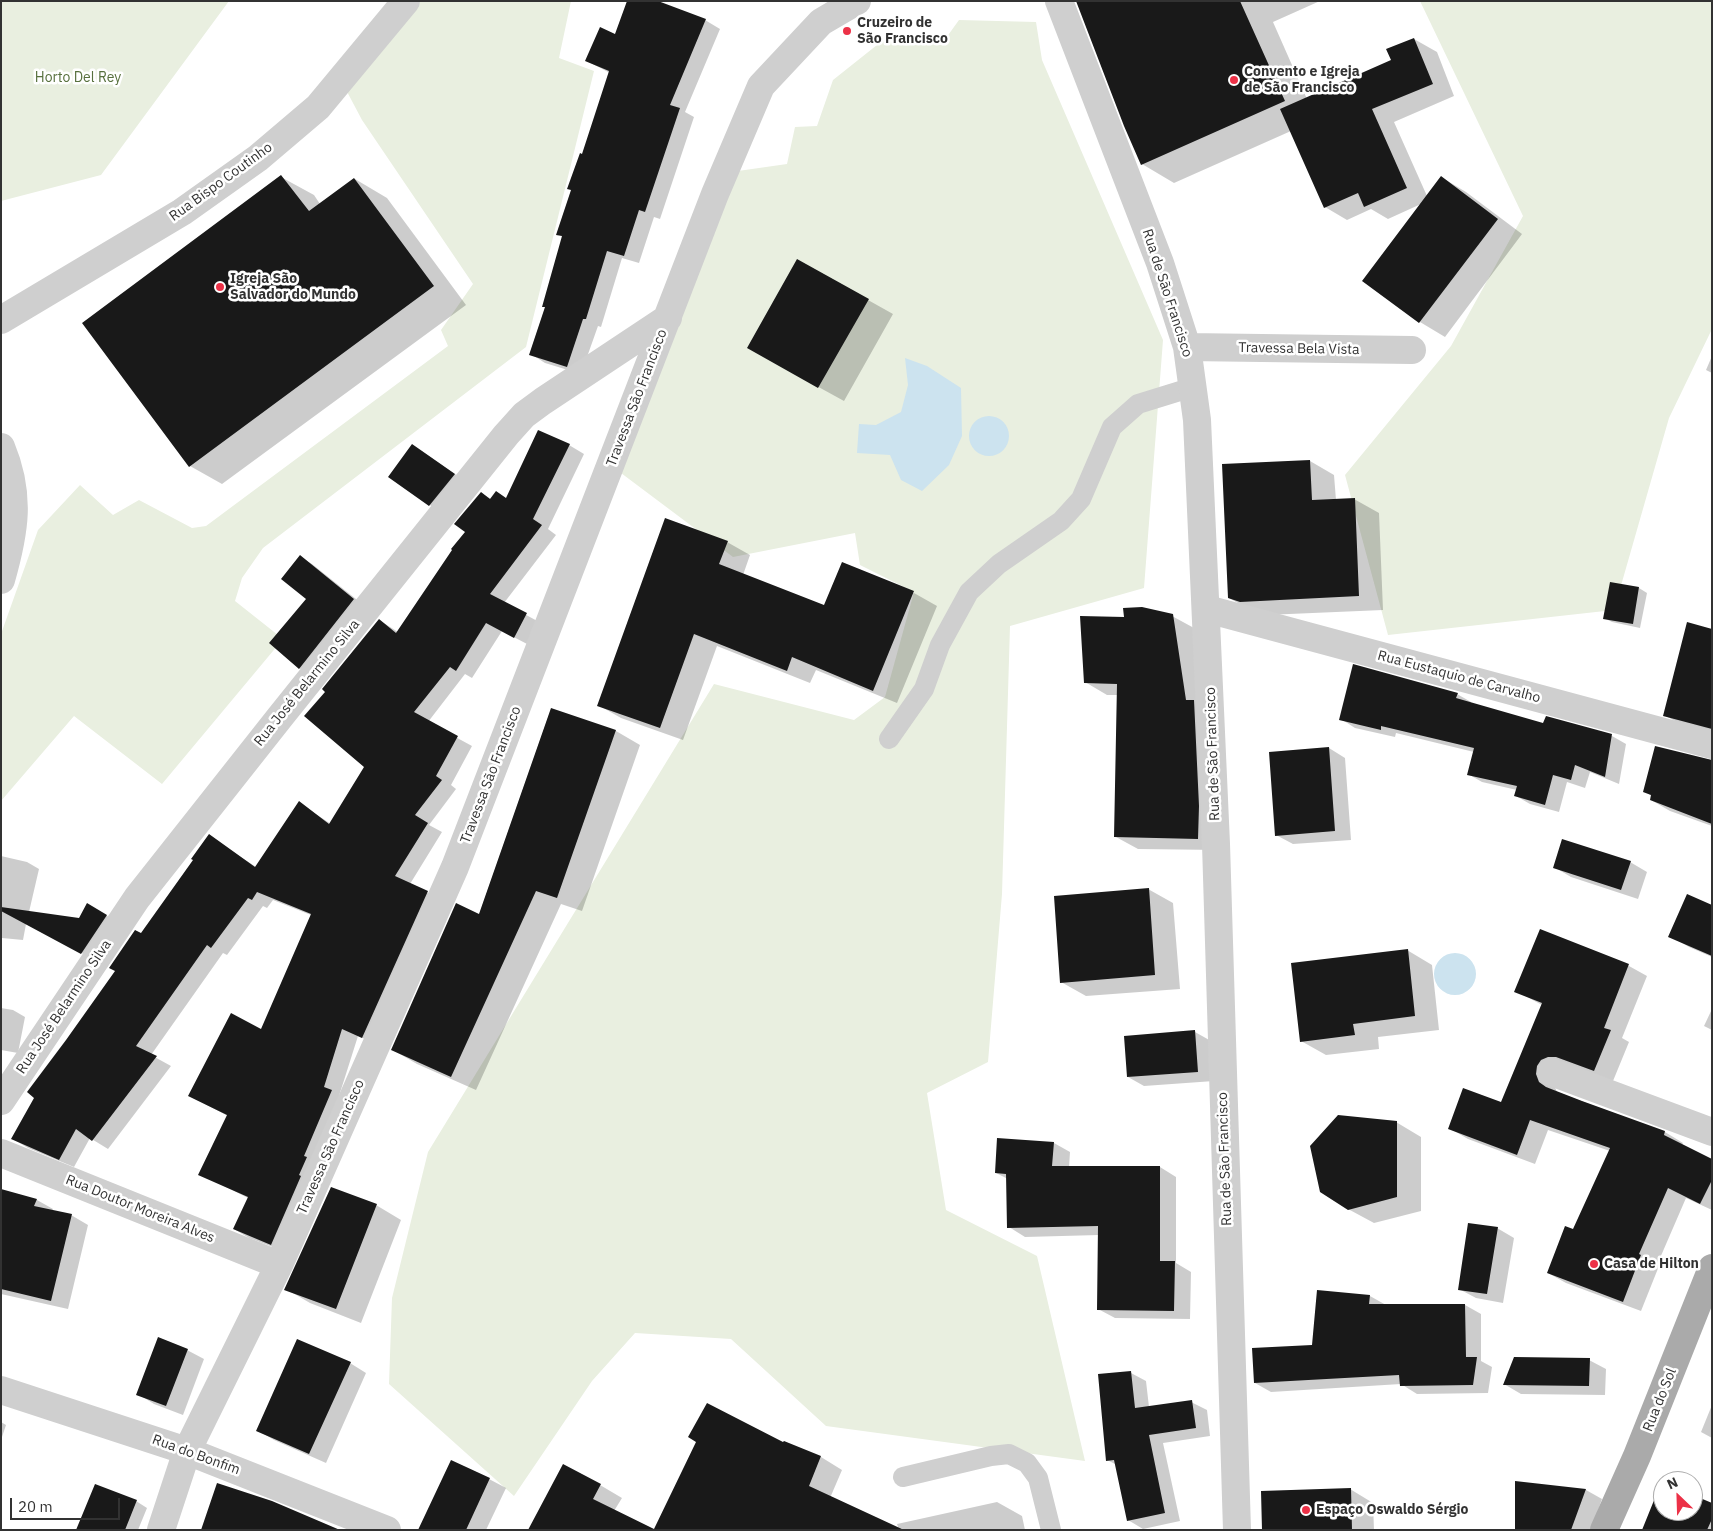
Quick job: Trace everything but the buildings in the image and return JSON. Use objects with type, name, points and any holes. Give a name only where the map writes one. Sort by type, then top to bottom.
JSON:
[{"type":"main road","name":"Rua do Sol","points":[[1604,1530],[1637,1456],[1712,1268]]},
{"type":"street","name":"Rua Bispo Coutinho","points":[[1,320],[182,212],[258,158],[318,107],[406,1]]},
{"type":"street","name":"Travessa São Francisco","points":[[161,1530],[187,1451],[279,1265],[456,867],[715,194],[761,86],[821,22],[857,1]]},
{"type":"street","name":"Rua de São Francisco","points":[[1059,1],[1160,263],[1187,347],[1197,420],[1207,609],[1216,844],[1236,1530]]},
{"type":"street","name":"Rua José Belarmino Silva","points":[[1,1101],[138,898],[506,435],[524,415],[543,401],[668,318]]},
{"type":"street","name":"Travessa Bela Vista","points":[[1187,347],[1412,350]]},
{"type":"street","points":[[1,447],[6,459],[15,504],[11,546],[1,580]]},
{"type":"street","name":"Rua Eustaquio de Carvalho","points":[[1207,609],[1712,746]]},
{"type":"street","points":[[1551,1072],[1712,1132]]},
{"type":"street","name":"Rua Doutor Moreira Alves","points":[[1,1153],[279,1265]]},
{"type":"street","name":"Rua do Bonfim","points":[[1,1390],[187,1451],[387,1530]]},
{"type":"lane","points":[[889,739],[924,690],[940,645],[969,592],[999,564],[1061,521],[1081,498],[1112,427],[1138,404],[1193,387]]},
{"type":"lane","points":[[902,1477],[992,1456],[1009,1454],[1027,1463],[1038,1478],[1051,1530]]},
{"type":"green space","name":"Horto Del Rey","points":[[1,1],[229,1],[101,175],[1,201]]},
{"type":"green space","points":[[418,1],[571,1],[559,58],[594,71],[526,347],[263,548],[242,578],[235,601],[283,639],[162,784],[74,716],[1,801],[1,634],[38,530],[80,485],[113,515],[139,500],[192,528],[206,526],[448,346],[441,330],[473,284],[362,120],[344,86]]},
{"type":"green space","points":[[1420,1],[1712,1],[1712,329],[1669,418],[1614,610],[1388,635],[1345,475],[1451,346],[1523,216]]},
{"type":"green space","points":[[959,20],[1036,22],[1042,60],[1163,340],[1144,588],[1010,626],[1002,894],[988,1062],[927,1093],[946,1210],[1037,1256],[1085,1461],[826,1426],[731,1339],[635,1333],[592,1381],[514,1496],[389,1384],[392,1298],[428,1152],[714,684],[854,720],[885,697],[914,592],[860,565],[855,533],[733,557],[617,470],[731,172],[787,164],[795,127],[817,126],[833,80],[877,45],[896,35],[941,45]]},
{"type":"water","points":[[905,358],[927,366],[961,388],[962,436],[949,465],[922,491],[901,480],[890,455],[857,453],[859,424],[876,425],[901,412],[908,385]]},
{"type":"water","points":[[989,416],[1003,422],[1009,436],[1003,450],[989,456],[975,450],[969,436],[975,422]]},
{"type":"water","points":[[1459,953],[1467,956],[1473,962],[1476,974],[1473,986],[1467,992],[1451,995],[1443,992],[1437,986],[1434,970],[1437,962],[1443,956]]},
{"type":"place","name":"Cruzeiro de São Francisco","points":[[847,31]]},
{"type":"place","name":"Convento e Igreja de São Francisco","points":[[1234,80]]},
{"type":"place","name":"Igreja São Salvador do Mundo","points":[[220,287]]},
{"type":"place","name":"Casa de Hilton","points":[[1594,1264]]},
{"type":"place","name":"Espaço Oswaldo Sérgio","points":[[1306,1510]]}]
